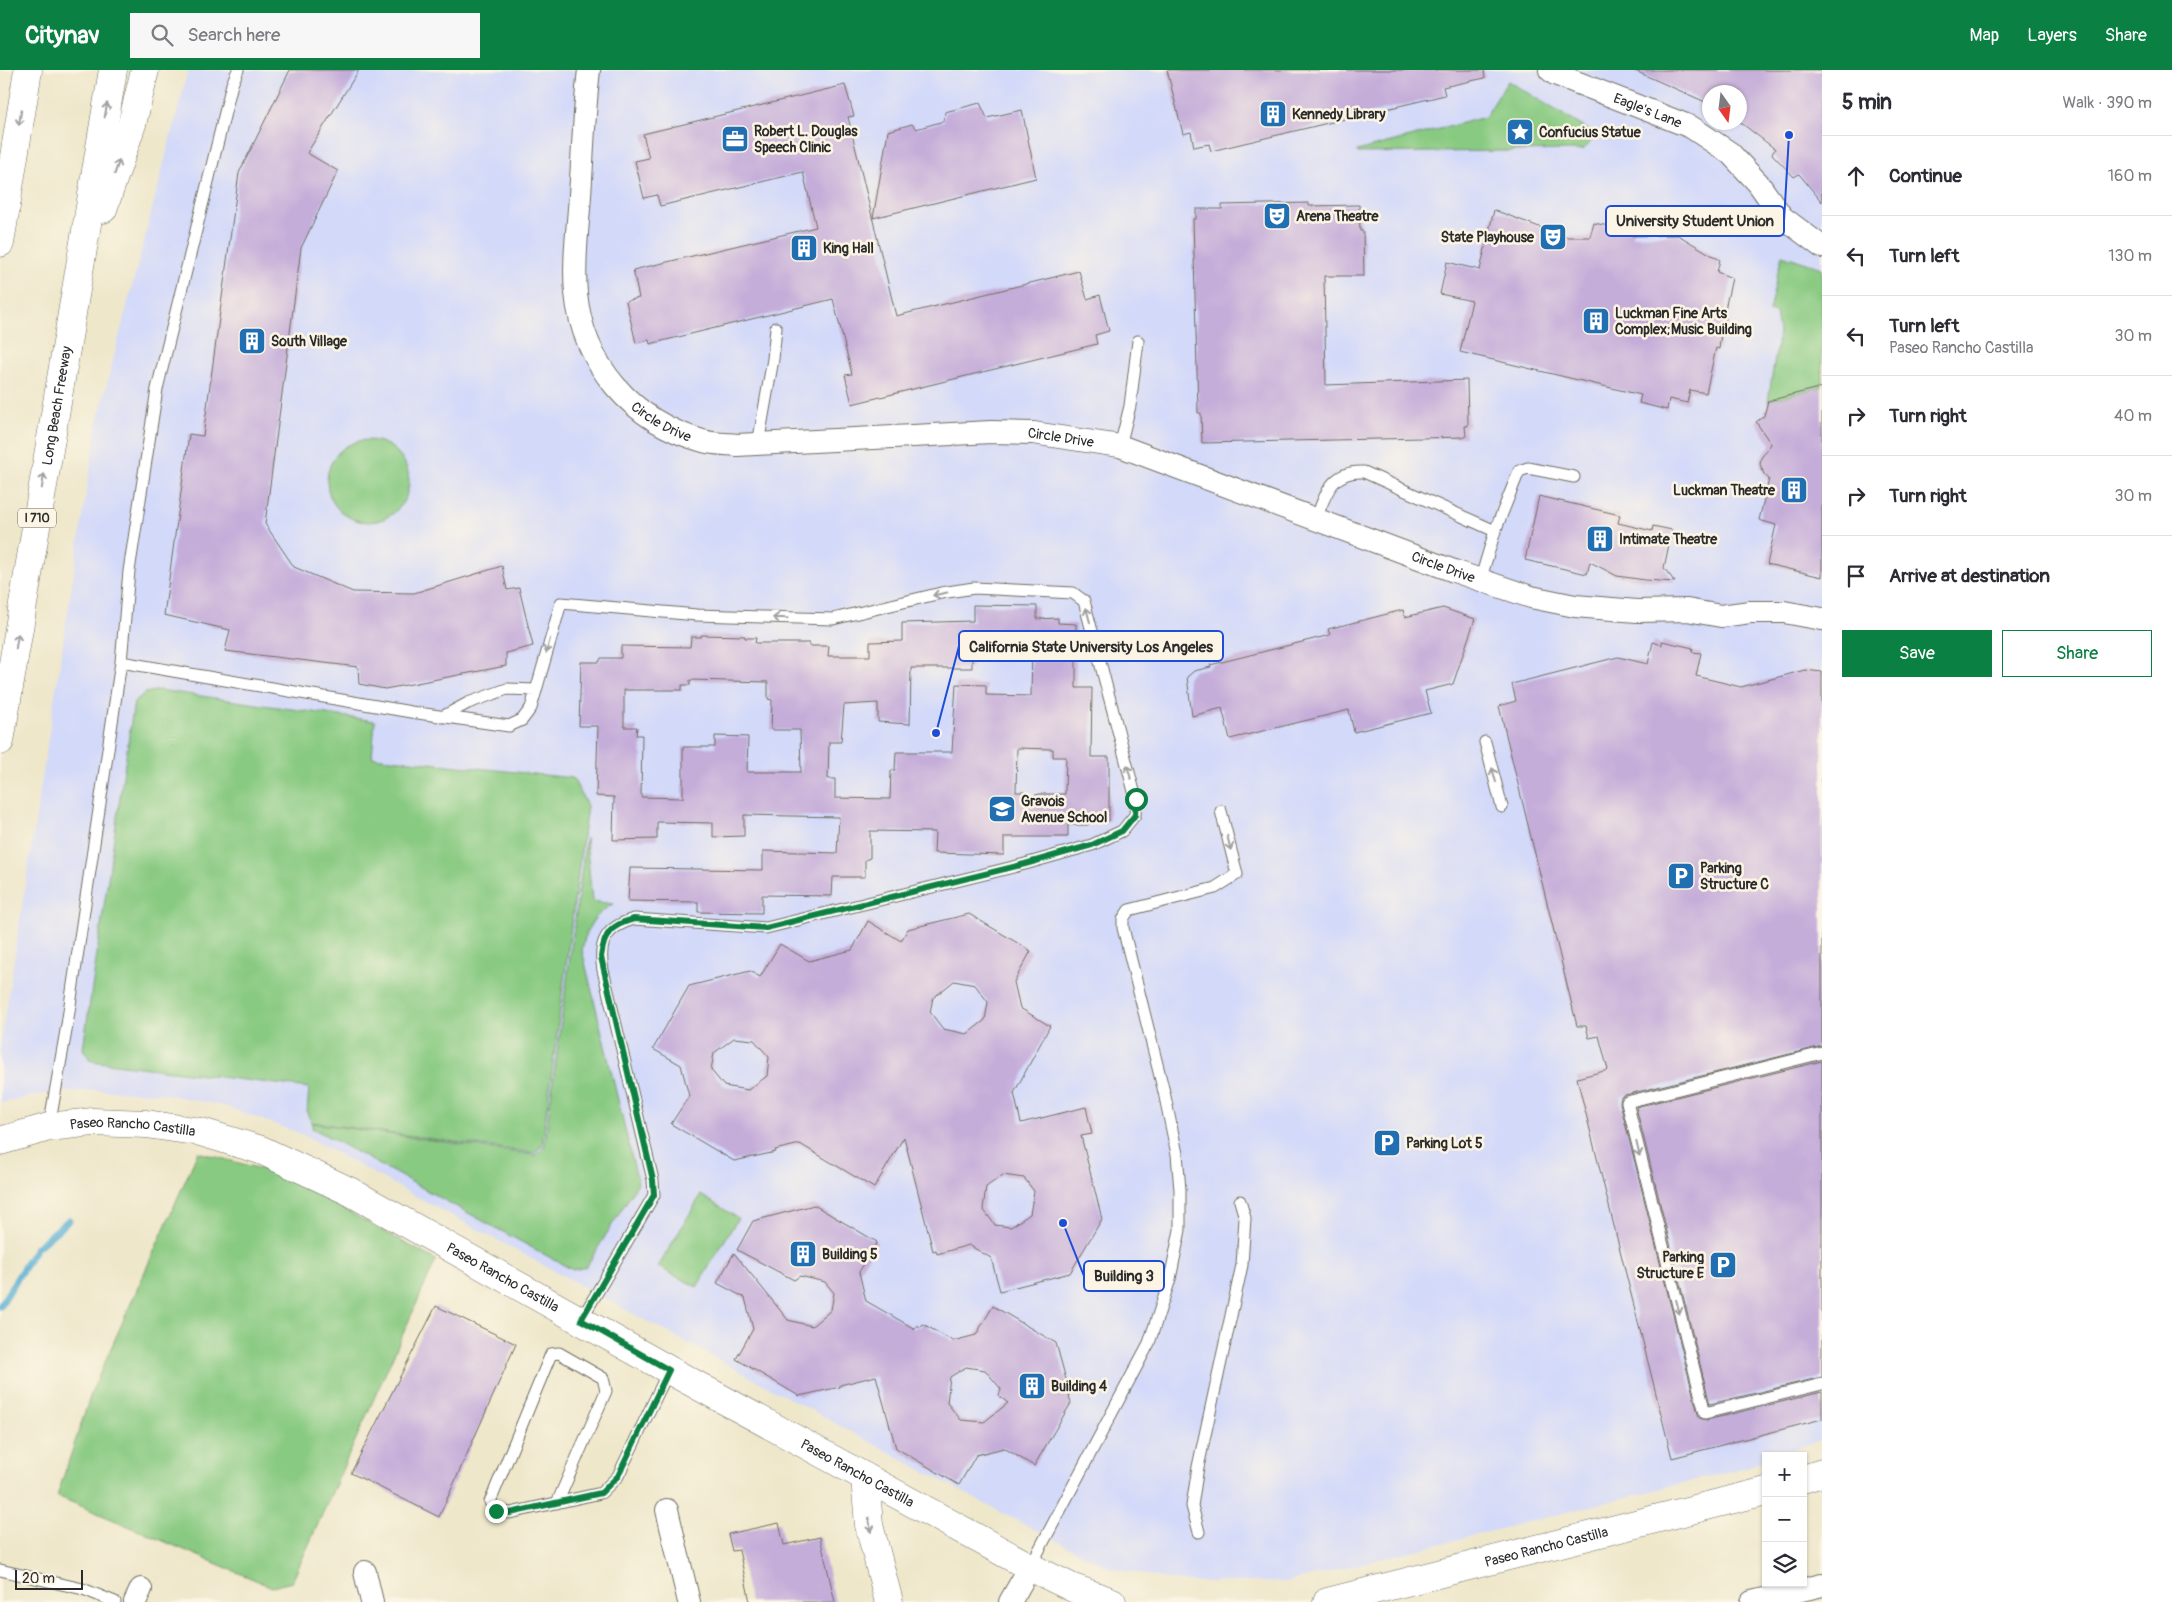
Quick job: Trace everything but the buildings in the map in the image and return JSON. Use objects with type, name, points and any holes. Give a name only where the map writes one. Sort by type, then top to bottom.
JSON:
[{"type":"main road","points":[[0,244],[28,70]]},
{"type":"main road","name":"Long Beach Freeway","points":[[0,741],[74,296],[114,70]]},
{"type":"main road","points":[[74,296],[132,124],[144,70]]},
{"type":"main road","name":"Paseo Rancho Castilla","points":[[1,1141],[49,1127],[93,1122],[146,1124],[201,1132],[261,1150],[349,1191],[669,1370],[1030,1566],[1073,1588],[1112,1602]]},
{"type":"main road","points":[[1807,1478],[1822,1473]]},
{"type":"main road","points":[[866,1477],[869,1525],[889,1602]]},
{"type":"main road","name":"Paseo Rancho Castilla","points":[[1327,1602],[1762,1492]]},
{"type":"street","name":"Circle Drive","points":[[589,70],[576,292],[580,321],[590,349],[603,372],[622,395],[648,417],[672,430],[704,442],[736,445],[991,432],[1033,433],[1120,446],[1480,581],[1531,597],[1575,606],[1638,611],[1686,610],[1721,616],[1750,612],[1784,612],[1822,619]]},
{"type":"street","name":"Eagle's Lane","points":[[1550,70],[1555,74],[1691,127],[1730,153],[1758,183],[1782,217],[1822,247]]},
{"type":"street","points":[[667,1510],[689,1602]]},
{"type":"street","points":[[1010,1602],[1030,1566]]},
{"type":"street","points":[[365,1572],[372,1602]]},
{"type":"street","points":[[1752,1602],[1822,1585]]},
{"type":"lane","points":[[49,1127],[67,1025],[121,662],[129,572],[157,389],[232,84],[238,70]]},
{"type":"lane","points":[[758,444],[774,359],[776,328]]},
{"type":"lane","points":[[1120,446],[1130,406],[1138,341]]},
{"type":"lane","points":[[1480,581],[1495,531],[1519,471],[1528,468],[1574,477]]},
{"type":"lane","points":[[1316,519],[1326,495],[1339,476],[1350,471],[1364,472],[1495,531]]},
{"type":"lane","points":[[121,662],[442,717],[509,726],[522,720],[531,708],[561,603],[697,615],[834,619],[941,593],[974,588],[1073,593],[1084,601],[1136,799],[1135,815],[1122,831],[1092,845],[1025,864],[766,928],[634,919],[616,924],[603,942],[601,957],[653,1180],[654,1195],[581,1320]]},
{"type":"lane","points":[[442,717],[468,703],[507,689],[536,690]]},
{"type":"lane","points":[[1485,742],[1502,807]]},
{"type":"lane","points":[[1030,1566],[1149,1343],[1170,1279],[1180,1230],[1180,1190],[1177,1154],[1164,1092],[1122,928],[1122,919],[1129,910],[1215,888],[1237,874],[1221,811]]},
{"type":"lane","points":[[1822,1053],[1627,1102],[1706,1413],[1822,1384]]},
{"type":"lane","points":[[1199,1532],[1192,1506],[1198,1467],[1242,1265],[1245,1218],[1240,1201]]},
{"type":"lane","points":[[556,1503],[606,1390],[603,1378],[560,1353],[551,1354],[490,1502],[496,1511],[510,1513],[556,1503],[601,1493],[618,1476],[669,1370]]},
{"type":"lane","points":[[0,1570],[83,1589],[115,1602]]},
{"type":"shaded area","points":[[188,70],[1822,70],[1822,1439],[1788,1452],[1762,1452],[1762,1461],[1740,1469],[1288,1582],[1181,1582],[1107,1567],[983,1503],[299,1133],[224,1106],[165,1094],[96,1090],[49,1093],[0,1103],[0,1048],[98,418]]},
{"type":"green space","points":[[1508,81],[1590,131],[1593,139],[1583,150],[1358,153],[1357,151],[1485,117]]},
{"type":"green space","points":[[1782,255],[1822,268],[1822,387],[1768,401],[1779,333],[1776,313],[1769,311]]},
{"type":"green space","points":[[368,440],[384,443],[397,452],[406,465],[409,481],[406,497],[397,510],[384,519],[368,522],[352,519],[339,510],[330,497],[327,481],[330,465],[339,452],[352,443]]},
{"type":"green space","points":[[159,690],[375,721],[372,757],[573,778],[587,806],[542,1146],[534,1153],[311,1122],[307,1113],[309,1088],[91,1061],[83,1049],[134,702],[145,693]]},
{"type":"green space","points":[[586,838],[592,901],[613,904],[595,918],[588,929],[582,950],[638,1183],[586,1267],[573,1270],[312,1128],[312,1123],[535,1155],[544,1148]]},
{"type":"green space","points":[[198,1152],[280,1174],[436,1260],[292,1582],[272,1587],[57,1496],[92,1391]]},
{"type":"green space","points":[[701,1195],[738,1218],[697,1287],[658,1267]]},
{"type":"waterway","points":[[0,1306],[36,1248],[69,1220]]},
{"type":"place","name":"Kennedy Library","points":[[1273,114]]},
{"type":"place","name":"Confucius Statue","points":[[1520,132]]},
{"type":"place","name":"University Student Union","points":[[1789,135]]},
{"type":"place","name":"Robert L. Douglas Speech Clinic","points":[[735,139]]},
{"type":"place","name":"Arena Theatre","points":[[1277,216]]},
{"type":"place","name":"State Playhouse","points":[[1553,237]]},
{"type":"place","name":"King Hall","points":[[804,248]]},
{"type":"place","name":"Luckman Fine Arts Complex;Music Building","points":[[1596,321]]},
{"type":"place","name":"South Village","points":[[252,341]]},
{"type":"place","name":"Luckman Theatre","points":[[1794,490]]},
{"type":"place","name":"Intimate Theatre","points":[[1600,539]]},
{"type":"place","name":"California State University Los Angeles","points":[[936,733]]},
{"type":"place","name":"Gravois Avenue School","points":[[1002,809]]},
{"type":"place","name":"Parking Structure C","points":[[1681,876]]},
{"type":"place","name":"Parking Lot 5","points":[[1387,1143]]},
{"type":"place","name":"Building 3","points":[[1063,1223]]},
{"type":"place","name":"Building 5","points":[[803,1254]]},
{"type":"place","name":"Parking Structure E","points":[[1723,1265]]},
{"type":"place","name":"Building 4","points":[[1032,1386]]},
{"type":"route","points":[[496,1511],[510,1513],[601,1493],[618,1476],[669,1370],[581,1320],[654,1195],[653,1180],[601,957],[603,942],[616,924],[634,919],[766,928],[1025,864],[1092,845],[1122,831],[1135,815],[1136,799]]}]
